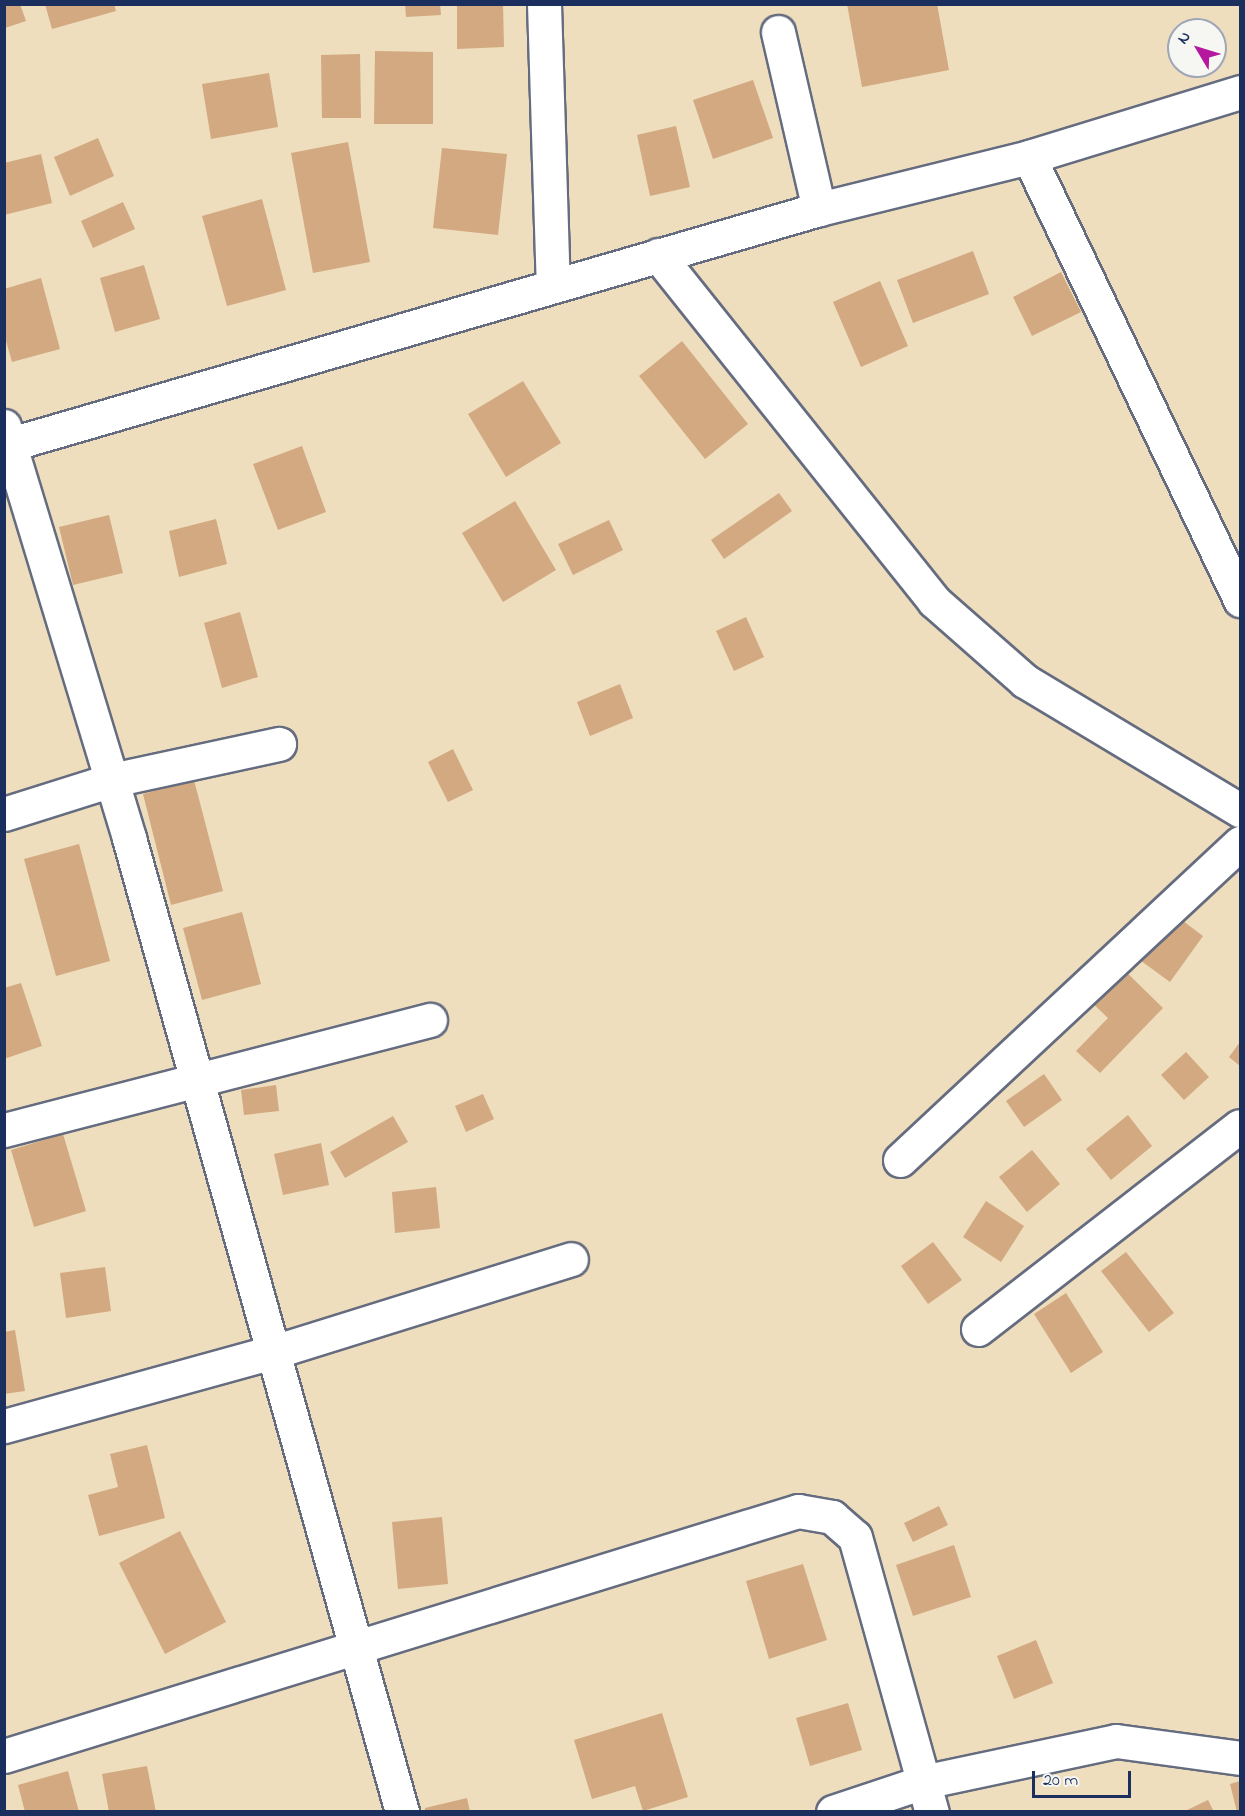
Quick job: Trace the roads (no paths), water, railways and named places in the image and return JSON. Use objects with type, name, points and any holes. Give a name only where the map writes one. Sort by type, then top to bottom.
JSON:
[{"type":"main road","points":[[544,4],[553,285]]},
{"type":"main road","points":[[778,32],[819,209]]},
{"type":"main road","points":[[402,1812],[112,780],[6,439],[819,209],[1029,156],[1240,92]]},
{"type":"main road","points":[[1029,156],[1240,600]]},
{"type":"main road","points":[[658,255],[933,601],[1025,681],[1240,810]]},
{"type":"main road","points":[[4,814],[112,780],[279,744]]},
{"type":"main road","points":[[900,1160],[1240,843]]},
{"type":"main road","points":[[4,1131],[430,1020]]},
{"type":"main road","points":[[978,1329],[1240,1126]]},
{"type":"main road","points":[[4,1426],[273,1352],[571,1259]]},
{"type":"main road","points":[[4,1756],[798,1511],[832,1516],[855,1537],[927,1797]]},
{"type":"main road","points":[[833,1812],[927,1797],[1116,1741],[1240,1758]]}]
